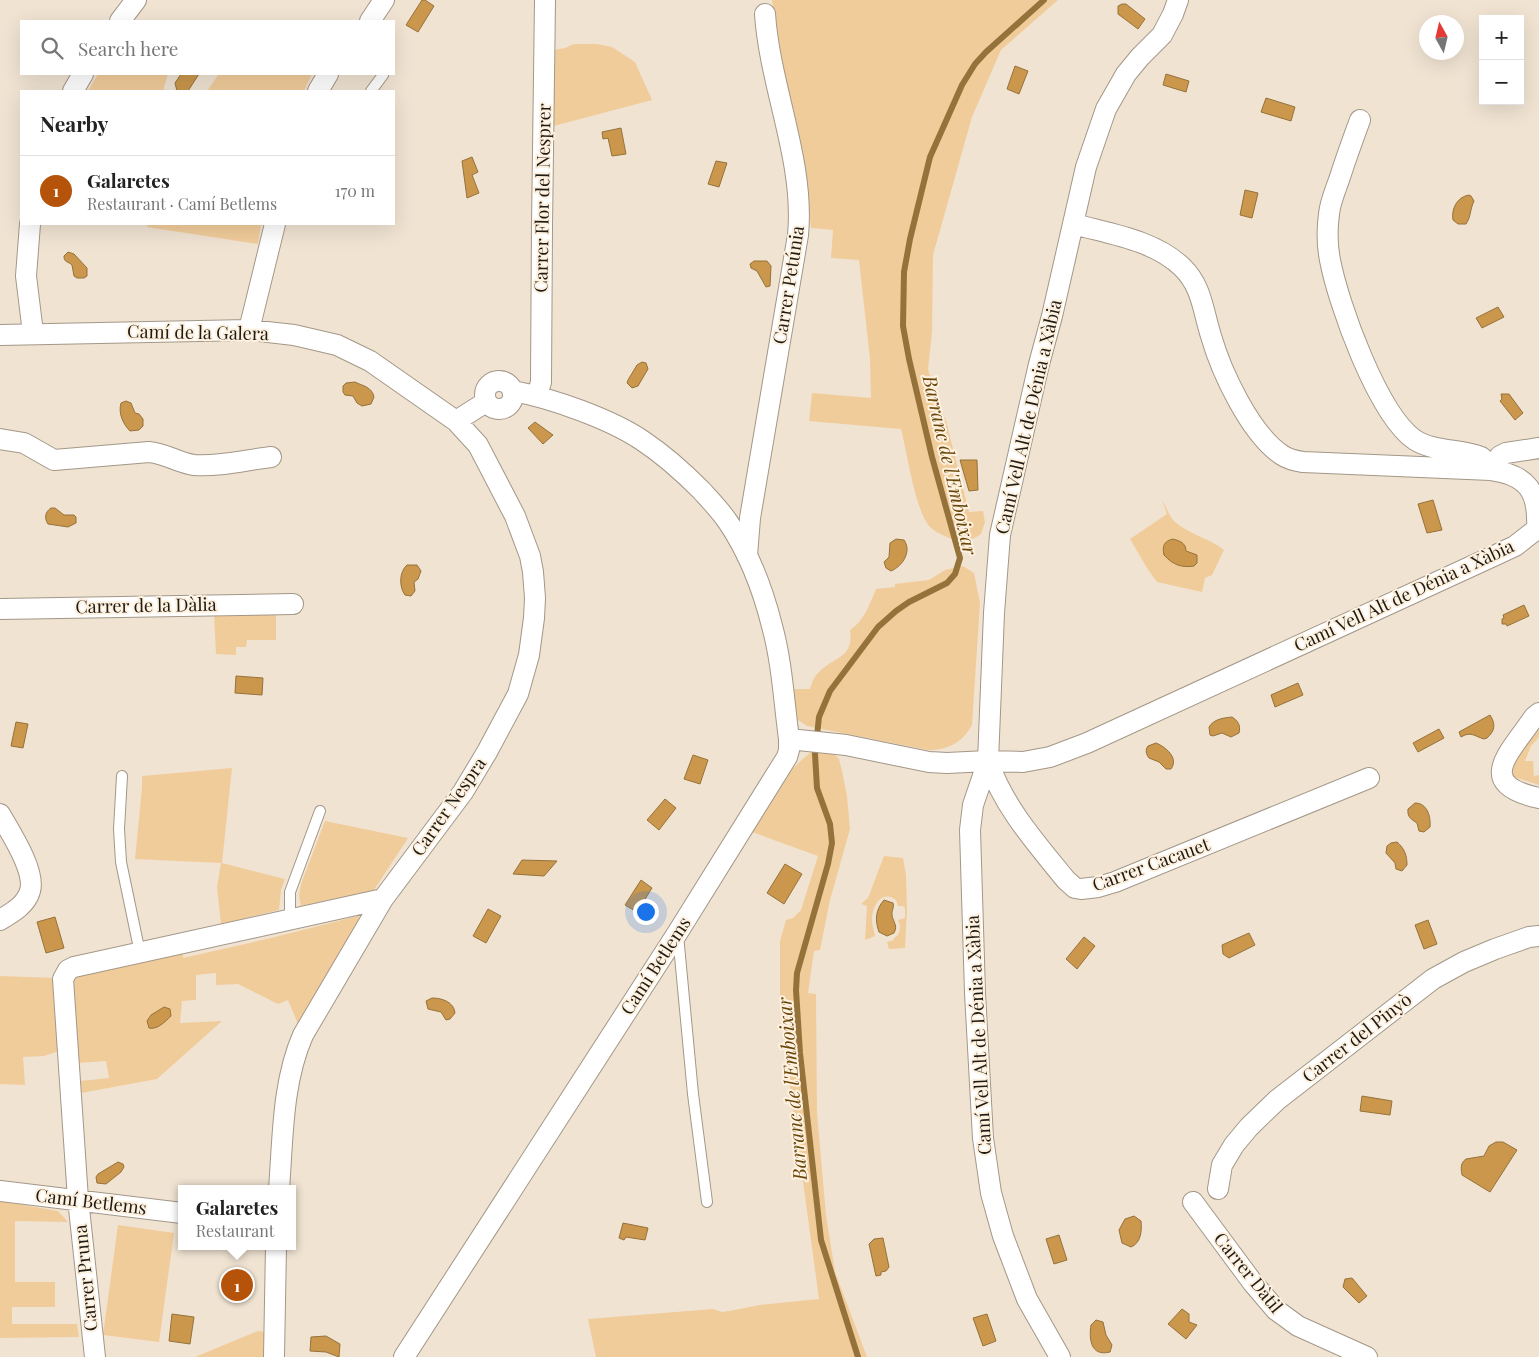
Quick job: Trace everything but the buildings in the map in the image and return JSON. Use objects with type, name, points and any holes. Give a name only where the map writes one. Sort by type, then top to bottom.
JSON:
[{"type":"street","points":[[121,20],[136,0]]},
{"type":"street","points":[[371,20],[384,0]]},
{"type":"street","name":"Carrer Flor del Nesprer","points":[[537,396],[541,382],[545,0]]},
{"type":"street","name":"Camí Vell Alt de Dénia a Xàbia","points":[[1060,1357],[1027,1299],[1012,1262],[991,1193],[983,1138],[975,993],[970,835],[973,805],[988,761],[994,613],[1000,535],[1086,167],[1106,109],[1126,74],[1140,56],[1162,35],[1178,0]]},
{"type":"street","name":"Carrer Petúnia","points":[[748,556],[750,518],[800,219],[797,182],[767,40],[765,14]]},
{"type":"street","points":[[74,90],[82,75]]},
{"type":"street","points":[[319,90],[327,75]]},
{"type":"street","points":[[1360,120],[1329,211],[1328,236],[1330,260],[1335,280],[1358,347],[1381,397],[1394,418],[1417,441],[1481,457],[1491,470],[1500,456],[1506,453],[1539,448]]},
{"type":"street","name":"Camí Vell Alt de Dénia a Xàbia","points":[[988,761],[1023,762],[1050,758],[1087,743],[1516,546],[1537,529],[1538,516],[1533,492],[1517,476],[1507,472],[1303,462],[1282,455],[1273,448],[1260,432],[1234,394],[1210,335],[1201,295],[1192,278],[1182,266],[1164,253],[1126,238],[1074,224]]},
{"type":"street","points":[[30,225],[26,276],[33,333]]},
{"type":"street","points":[[249,330],[275,225]]},
{"type":"street","name":"Camí de la Galera","points":[[0,335],[249,330],[319,340],[346,348],[370,361],[456,421]]},
{"type":"street","points":[[456,421],[486,402],[484,394],[488,386],[495,381],[504,382],[513,391],[537,396],[616,426],[643,441],[673,463],[728,521],[748,556],[773,628],[789,739],[846,745],[929,762],[988,761]]},
{"type":"street","name":"Carrer Nespra","points":[[279,1185],[288,1086],[296,1052],[311,1021],[383,899],[463,792],[488,752],[518,694],[529,655],[534,618],[534,583],[530,556],[516,516],[478,445],[456,421]]},
{"type":"street","points":[[0,439],[24,443],[54,460],[149,452],[163,454],[180,462],[208,465],[271,457]]},
{"type":"street","name":"Carrer de la Dàlia","points":[[0,609],[293,604]]},
{"type":"street","points":[[1539,713],[1534,717],[1505,760],[1501,775],[1503,782],[1513,791],[1539,798]]},
{"type":"street","name":"Camí Betlems","points":[[404,1357],[678,932],[787,757],[789,739]]},
{"type":"street","name":"Carrer Cacauet","points":[[988,761],[993,776],[1010,807],[1066,880],[1075,888],[1081,889],[1107,884],[1151,868],[1370,778]]},
{"type":"street","points":[[0,814],[19,849],[31,879],[31,891],[26,900],[14,912],[0,920]]},
{"type":"street","name":"Carrer Pruna","points":[[95,1357],[78,1199],[63,979],[68,970],[74,967],[383,899]]},
{"type":"street","name":"Carrer del Pinyò","points":[[1218,1189],[1222,1165],[1234,1145],[1249,1126],[1277,1100],[1433,978],[1495,949],[1529,937],[1539,936]]},
{"type":"street","name":"Camí Betlems","points":[[0,1191],[178,1212]]},
{"type":"street","name":"Carrer Dàtil","points":[[1193,1202],[1253,1283],[1276,1310],[1298,1326],[1367,1357]]},
{"type":"street","points":[[274,1357],[275,1250]]},
{"type":"lane","points":[[372,90],[383,75]]},
{"type":"lane","points":[[122,776],[119,829],[121,862],[140,953]]},
{"type":"lane","points":[[290,920],[290,892],[320,811]]},
{"type":"lane","points":[[678,932],[693,1094],[708,1202]]},
{"type":"shaded area","points":[[422,0],[434,6],[418,32],[406,25]]},
{"type":"shaded area","points":[[772,0],[1058,0],[1001,50],[972,117],[933,255],[932,332],[928,369],[938,403],[946,421],[969,512],[983,511],[985,522],[981,534],[973,539],[962,541],[949,538],[929,526],[924,518],[916,494],[901,429],[809,421],[812,393],[871,398],[870,359],[859,260],[831,258],[833,230],[811,228],[805,178],[787,100]]},
{"type":"shaded area","points":[[1126,4],[1145,19],[1138,29],[1118,14],[1118,6]]},
{"type":"shaded area","points":[[574,44],[597,44],[612,47],[635,62],[652,100],[550,127],[554,50]]},
{"type":"shaded area","points":[[1015,66],[1028,71],[1019,94],[1007,89]]},
{"type":"shaded area","points":[[1166,74],[1189,81],[1186,92],[1163,85]]},
{"type":"shaded area","points":[[97,75],[168,75],[163,90],[89,90]]},
{"type":"shaded area","points":[[180,75],[198,75],[189,90],[177,90],[175,83]]},
{"type":"shaded area","points":[[218,75],[312,75],[304,90],[208,90]]},
{"type":"shaded area","points":[[1266,98],[1295,107],[1291,121],[1261,112]]},
{"type":"shaded area","points":[[621,128],[626,154],[612,156],[608,138],[603,139],[602,132]]},
{"type":"shaded area","points":[[472,157],[478,172],[472,175],[479,193],[467,198],[462,161]]},
{"type":"shaded area","points":[[716,161],[727,163],[719,187],[708,184]]},
{"type":"shaded area","points":[[1245,190],[1258,193],[1252,218],[1240,215]]},
{"type":"shaded area","points":[[1469,195],[1474,201],[1469,219],[1466,224],[1458,224],[1453,220],[1454,208],[1461,198]]},
{"type":"shaded area","points":[[148,225],[261,225],[258,244],[147,227]]},
{"type":"shaded area","points":[[68,252],[74,254],[87,268],[87,276],[77,278],[74,276],[72,265],[65,261],[64,258]]},
{"type":"shaded area","points":[[754,261],[767,261],[771,266],[770,286],[766,287],[757,271],[751,268],[750,264]]},
{"type":"shaded area","points":[[1498,307],[1504,317],[1482,328],[1476,318]]},
{"type":"shaded area","points":[[642,362],[646,363],[648,369],[638,386],[632,388],[627,383],[628,380],[637,365]]},
{"type":"shaded area","points":[[355,382],[367,387],[371,391],[374,397],[371,404],[362,406],[357,403],[353,396],[345,395],[343,386],[346,383]]},
{"type":"shaded area","points":[[1501,394],[1509,394],[1523,413],[1515,420],[1500,401],[1502,399]]},
{"type":"shaded area","points":[[126,401],[131,403],[135,413],[139,414],[143,419],[143,426],[139,430],[130,431],[123,422],[120,407],[121,403]]},
{"type":"shaded area","points":[[535,422],[553,435],[543,444],[528,428]]},
{"type":"shaded area","points":[[960,460],[977,460],[978,490],[969,491]]},
{"type":"shaded area","points":[[1162,500],[1172,519],[1192,533],[1224,550],[1212,575],[1205,578],[1202,592],[1157,582],[1130,539],[1167,514]]},
{"type":"shaded area","points":[[1433,500],[1442,530],[1427,533],[1418,504]]},
{"type":"shaded area","points":[[55,508],[64,515],[74,515],[76,523],[68,527],[48,524],[46,515],[47,511]]},
{"type":"shaded area","points":[[896,539],[904,540],[907,553],[899,566],[891,571],[886,568],[884,562],[889,557],[890,543]]},
{"type":"shaded area","points":[[1173,539],[1184,544],[1186,551],[1197,555],[1197,563],[1194,566],[1178,565],[1164,555],[1164,544]]},
{"type":"shaded area","points":[[407,565],[417,565],[421,571],[418,579],[414,582],[415,591],[411,596],[405,595],[401,584],[401,575]]},
{"type":"shaded area","points":[[963,566],[974,573],[980,603],[972,725],[959,741],[942,749],[928,750],[807,726],[795,718],[793,689],[810,689],[817,674],[842,656],[849,646],[850,630],[863,617],[876,589],[895,587],[895,584],[929,580],[945,570]]},
{"type":"shaded area","points":[[1524,605],[1529,616],[1507,626],[1502,624],[1503,615]]},
{"type":"shaded area","points":[[276,614],[276,640],[247,640],[246,647],[236,647],[236,655],[216,654],[214,615]]},
{"type":"shaded area","points":[[236,676],[263,678],[262,695],[235,693]]},
{"type":"shaded area","points":[[1298,683],[1303,695],[1275,707],[1271,695]]},
{"type":"shaded area","points":[[1490,715],[1494,727],[1492,733],[1487,738],[1484,739],[1470,734],[1461,737],[1459,732]]},
{"type":"shaded area","points":[[1232,717],[1240,728],[1239,733],[1231,737],[1222,733],[1210,735],[1209,727],[1213,722],[1222,718]]},
{"type":"shaded area","points":[[16,722],[28,724],[23,748],[11,746]]},
{"type":"shaded area","points":[[1539,723],[1539,737],[1531,746],[1525,761],[1533,761],[1534,776],[1539,775],[1539,785],[1511,776],[1511,770]]},
{"type":"shaded area","points":[[1439,729],[1444,738],[1418,752],[1413,743]]},
{"type":"shaded area","points":[[1156,743],[1170,753],[1173,761],[1171,769],[1166,769],[1159,762],[1149,758],[1146,752],[1147,748]]},
{"type":"shaded area","points":[[813,751],[832,752],[839,759],[847,796],[850,829],[830,900],[820,950],[814,951],[808,993],[816,994],[817,1113],[826,1215],[835,1272],[867,1357],[596,1357],[588,1319],[713,1309],[722,1312],[760,1305],[819,1299],[780,1000],[780,941],[786,920],[793,918],[801,910],[818,856],[752,832],[761,811],[777,787],[804,757]]},
{"type":"shaded area","points":[[693,755],[708,760],[700,784],[684,779]]},
{"type":"shaded area","points":[[232,768],[222,863],[285,879],[281,890],[279,910],[221,924],[217,887],[221,863],[135,859],[142,776]]},
{"type":"shaded area","points":[[665,799],[676,808],[659,830],[647,820]]},
{"type":"shaded area","points":[[1415,803],[1423,805],[1429,815],[1430,827],[1424,832],[1419,831],[1417,823],[1408,814],[1408,809]]},
{"type":"shaded area","points":[[325,821],[408,838],[374,890],[301,906],[299,896],[301,884]]},
{"type":"shaded area","points":[[1397,842],[1404,850],[1407,859],[1407,865],[1402,871],[1396,869],[1395,863],[1386,853],[1387,846]]},
{"type":"shaded area","points":[[884,856],[903,858],[906,875],[907,909],[905,948],[889,949],[887,942],[894,940],[898,935],[900,924],[898,920],[905,918],[905,908],[898,906],[896,900],[891,897],[882,898],[876,905],[872,915],[875,936],[865,940],[867,906],[861,904],[868,898]]},
{"type":"shaded area","points":[[522,860],[557,861],[544,876],[513,874]]},
{"type":"shaded area","points":[[785,864],[802,874],[784,904],[767,893]]},
{"type":"shaded area","points":[[641,880],[652,888],[637,912],[625,905]]},
{"type":"shaded area","points":[[884,900],[893,903],[892,915],[896,927],[894,933],[887,936],[879,932],[876,920],[877,912]]},
{"type":"shaded area","points":[[488,909],[501,916],[486,943],[473,936]]},
{"type":"shaded area","points":[[358,916],[361,920],[298,1024],[288,1000],[278,1004],[238,984],[216,985],[216,973],[196,975],[196,1000],[182,1001],[180,1023],[222,1021],[157,1079],[81,1093],[80,1081],[109,1078],[106,1061],[78,1063],[72,981],[77,976],[183,953],[183,958]]},
{"type":"shaded area","points":[[55,917],[64,948],[46,953],[37,922]]},
{"type":"shaded area","points":[[1428,920],[1437,944],[1424,949],[1415,925]]},
{"type":"shaded area","points":[[1249,933],[1255,945],[1229,958],[1223,954],[1222,945]]},
{"type":"shaded area","points":[[1084,937],[1095,946],[1077,969],[1066,959]]},
{"type":"shaded area","points":[[0,976],[55,978],[59,1051],[44,1056],[23,1057],[25,1085],[0,1084]]},
{"type":"shaded area","points":[[432,998],[450,1003],[455,1013],[450,1019],[446,1020],[441,1012],[428,1009],[426,1001]]},
{"type":"shaded area","points":[[164,1007],[170,1009],[171,1016],[158,1027],[149,1028],[147,1021],[151,1015]]},
{"type":"shaded area","points":[[1362,1096],[1392,1101],[1390,1115],[1360,1111]]},
{"type":"shaded area","points":[[1496,1142],[1503,1142],[1517,1150],[1490,1192],[1462,1175],[1461,1166],[1466,1159],[1484,1156],[1489,1146]]},
{"type":"shaded area","points":[[118,1162],[123,1164],[124,1167],[121,1172],[106,1184],[97,1183],[96,1177],[98,1174]]},
{"type":"shaded area","points":[[0,1201],[58,1211],[68,1222],[15,1221],[15,1282],[55,1282],[55,1307],[12,1307],[12,1324],[77,1324],[79,1337],[0,1338]]},
{"type":"shaded area","points":[[1134,1216],[1141,1221],[1141,1233],[1137,1243],[1131,1247],[1122,1243],[1119,1230],[1125,1219]]},
{"type":"shaded area","points":[[623,1223],[648,1228],[645,1240],[626,1237],[624,1240],[619,1238]]},
{"type":"shaded area","points":[[118,1225],[174,1233],[159,1342],[103,1335]]},
{"type":"shaded area","points":[[1059,1235],[1067,1260],[1054,1264],[1046,1239]]},
{"type":"shaded area","points":[[883,1238],[889,1267],[886,1271],[881,1272],[881,1275],[876,1276],[869,1244],[874,1239]]},
{"type":"shaded area","points":[[1352,1278],[1367,1296],[1359,1303],[1343,1287],[1345,1279]]},
{"type":"shaded area","points":[[1182,1309],[1189,1314],[1189,1322],[1197,1325],[1186,1339],[1168,1324]]},
{"type":"shaded area","points":[[172,1314],[194,1317],[190,1344],[169,1341]]},
{"type":"shaded area","points":[[987,1314],[996,1341],[983,1346],[973,1318]]},
{"type":"shaded area","points":[[1096,1320],[1103,1322],[1106,1335],[1112,1345],[1110,1352],[1098,1352],[1092,1345],[1091,1325]]},
{"type":"shaded area","points":[[258,1331],[265,1332],[265,1357],[195,1357]]},
{"type":"shaded area","points":[[326,1336],[340,1344],[339,1357],[326,1352],[310,1351],[311,1337]]},
{"type":"waterway","name":"Barranc de l'Emboixar","points":[[858,1357],[821,1240],[800,1053],[796,990],[797,973],[828,864],[832,843],[830,824],[817,788],[815,754],[819,717],[830,691],[878,627],[909,602],[947,583],[955,574],[960,558],[932,457],[903,326],[904,272],[930,157],[962,85],[975,64],[986,52],[1044,0]]},
{"type":"place","name":"Galaretes","points":[[237,1285]]}]
